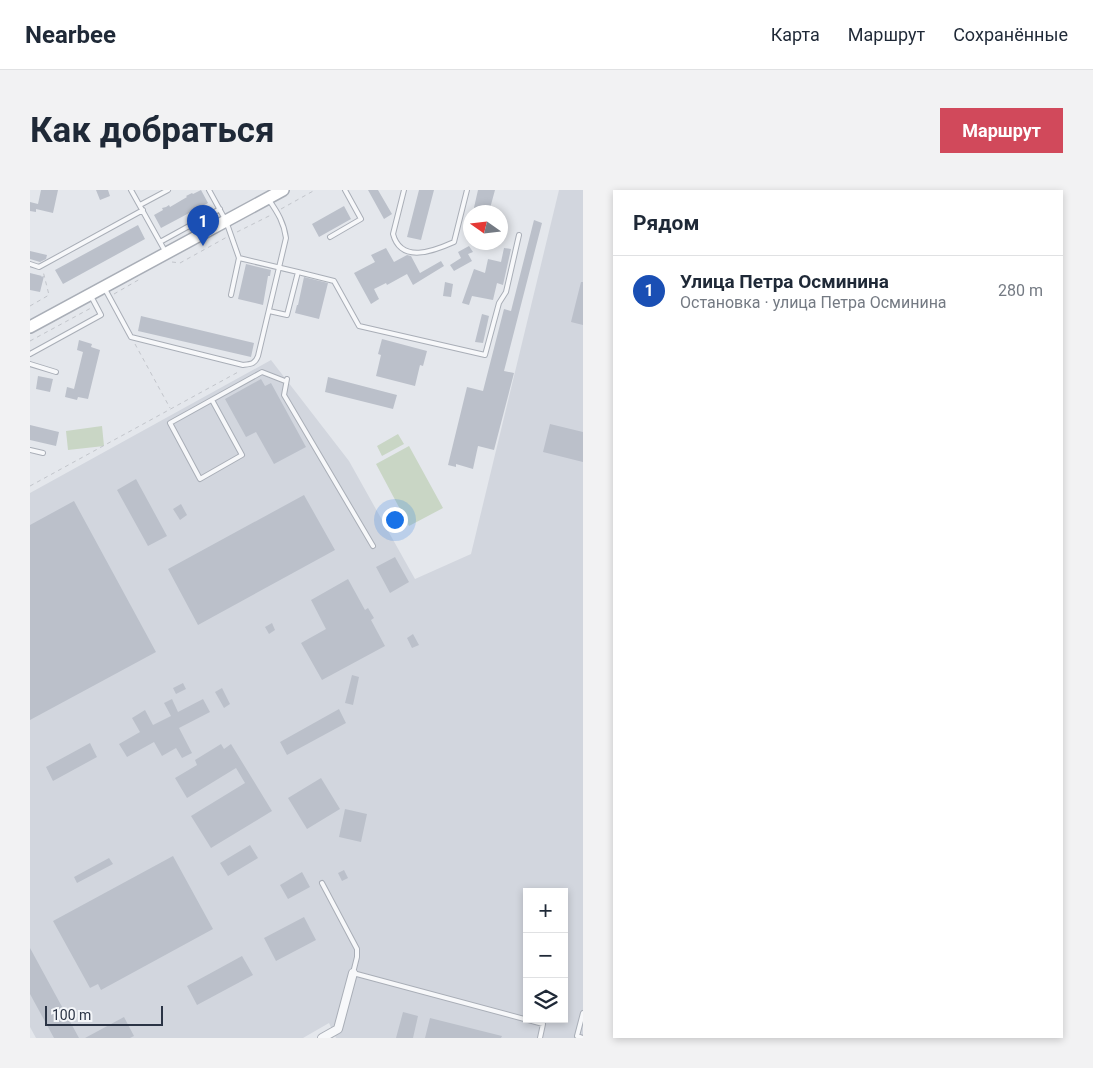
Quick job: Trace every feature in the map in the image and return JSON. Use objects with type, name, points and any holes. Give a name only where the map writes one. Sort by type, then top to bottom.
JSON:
[{"type":"main road","points":[[30,327],[90,294],[168,257],[281,190]]},
{"type":"street","points":[[322,1038],[338,1029],[353,973]]},
{"type":"lane","points":[[131,190],[168,257]]},
{"type":"lane","points":[[140,205],[168,190]]},
{"type":"lane","points":[[209,190],[226,221],[239,258],[231,294]]},
{"type":"lane","points":[[330,237],[361,219],[345,190]]},
{"type":"lane","points":[[404,190],[393,234],[395,241],[401,248],[413,252],[425,252],[439,249],[454,242],[468,190]]},
{"type":"lane","points":[[104,287],[130,337],[243,364],[252,364],[258,356],[286,238],[285,227],[267,198]]},
{"type":"lane","points":[[160,242],[220,209]]},
{"type":"lane","points":[[30,264],[39,267],[142,210]]},
{"type":"lane","points":[[239,258],[334,281],[359,326],[485,355],[499,303],[506,292],[519,235]]},
{"type":"lane","points":[[269,311],[287,315],[298,272]]},
{"type":"lane","points":[[30,354],[101,315],[90,294]]},
{"type":"lane","points":[[30,364],[56,372]]},
{"type":"lane","points":[[212,400],[242,455],[200,480],[170,423],[262,372],[286,380],[284,395],[373,546]]},
{"type":"lane","points":[[30,450],[43,453]]},
{"type":"lane","points":[[322,883],[358,949],[353,973],[543,1024],[540,1038]]},
{"type":"lane","points":[[583,1013],[577,1036],[583,1038]]},
{"type":"path","points":[[277,212],[315,190]]},
{"type":"path","points":[[168,257],[180,263]]},
{"type":"path","points":[[30,306],[49,294],[42,265]]},
{"type":"path","points":[[130,337],[170,409]]},
{"type":"path","points":[[30,486],[252,364]]},
{"type":"shaded area","points":[[559,190],[583,190],[583,1038],[336,1038],[329,1023],[303,1038],[36,1038],[30,1027],[30,493],[271,360],[349,461],[415,579],[471,554]]},
{"type":"green space","points":[[102,426],[104,446],[68,450],[66,431]]},
{"type":"green space","points":[[398,434],[404,444],[382,456],[377,446]]},
{"type":"green space","points":[[409,446],[443,508],[409,526],[376,464]]},
{"type":"building","points":[[41,190],[58,190],[53,213],[36,209],[36,212],[30,211],[30,202],[38,204]]},
{"type":"building","points":[[96,190],[108,190],[110,196],[100,200]]},
{"type":"building","points":[[201,190],[208,203],[161,228],[154,215],[163,210],[162,208],[169,205],[170,207],[186,196]]},
{"type":"building","points":[[368,190],[378,190],[392,214],[384,219]]},
{"type":"building","points":[[419,190],[434,190],[421,240],[407,237]]},
{"type":"building","points":[[478,190],[495,190],[491,205],[475,205]]},
{"type":"building","points":[[344,206],[351,219],[319,237],[312,224]]},
{"type":"building","points":[[534,220],[542,223],[504,371],[514,373],[494,450],[478,446],[473,469],[456,464],[456,467],[448,465],[467,387],[483,391],[504,309],[511,311]]},
{"type":"building","points":[[138,225],[145,239],[63,284],[55,270]]},
{"type":"building","points":[[386,248],[394,262],[407,255],[411,256],[420,273],[441,261],[444,266],[413,285],[407,274],[387,285],[386,283],[374,289],[379,299],[371,304],[354,273],[375,262],[371,255]]},
{"type":"building","points":[[463,249],[472,250],[473,252],[468,254],[472,261],[454,271],[450,265],[461,258],[458,252]]},
{"type":"building","points":[[511,249],[503,285],[497,283],[493,300],[472,296],[469,305],[462,303],[474,269],[485,273],[488,259],[501,262],[504,250]]},
{"type":"building","points":[[30,251],[47,255],[46,259],[40,262],[30,259]]},
{"type":"building","points":[[246,264],[271,270],[270,276],[268,276],[263,305],[238,299]]},
{"type":"building","points":[[30,273],[41,277],[44,276],[40,292],[30,290]]},
{"type":"building","points":[[304,277],[328,283],[319,319],[295,313]]},
{"type":"building","points":[[445,282],[453,284],[451,297],[443,296]]},
{"type":"building","points":[[581,282],[583,282],[583,325],[571,322]]},
{"type":"building","points":[[482,314],[489,316],[483,343],[475,342]]},
{"type":"building","points":[[141,316],[254,343],[251,357],[138,331]]},
{"type":"building","points":[[382,339],[427,351],[423,366],[420,365],[415,386],[376,376],[381,355],[378,354]]},
{"type":"building","points":[[79,340],[92,344],[91,347],[100,350],[88,399],[78,397],[77,400],[65,397],[67,387],[74,389],[83,352],[77,350]]},
{"type":"building","points":[[38,376],[53,379],[50,392],[36,389]]},
{"type":"building","points":[[328,377],[397,395],[393,409],[325,392]]},
{"type":"building","points":[[261,379],[265,386],[271,383],[306,447],[274,464],[256,432],[246,437],[225,399]]},
{"type":"building","points":[[550,424],[583,432],[583,462],[543,452]]},
{"type":"building","points":[[30,425],[59,432],[56,446],[30,440]]},
{"type":"building","points":[[136,479],[167,536],[148,546],[117,490]]},
{"type":"building","points":[[304,495],[335,550],[198,625],[168,569]]},
{"type":"building","points":[[74,501],[156,652],[30,720],[30,525]]},
{"type":"building","points":[[181,504],[187,515],[180,520],[173,509]]},
{"type":"building","points":[[395,557],[409,582],[390,593],[376,567]]},
{"type":"building","points":[[348,579],[365,610],[368,608],[374,618],[371,620],[385,646],[322,680],[301,643],[326,629],[311,600]]},
{"type":"building","points":[[272,623],[275,630],[269,634],[265,627]]},
{"type":"building","points":[[413,634],[419,645],[412,648],[407,638]]},
{"type":"building","points":[[352,675],[359,677],[353,705],[345,703]]},
{"type":"building","points":[[183,683],[186,689],[176,694],[173,688]]},
{"type":"building","points":[[222,688],[230,704],[224,708],[215,692]]},
{"type":"building","points":[[172,699],[178,712],[203,699],[210,712],[179,728],[192,753],[182,758],[176,748],[162,756],[154,742],[127,757],[119,744],[140,732],[132,718],[145,710],[153,725],[171,716],[164,703]]},
{"type":"building","points":[[339,709],[346,723],[287,755],[280,742]]},
{"type":"building","points":[[90,743],[97,757],[53,781],[46,767]]},
{"type":"building","points":[[221,744],[224,749],[231,744],[272,811],[211,848],[191,816],[245,783],[236,768],[187,798],[175,778],[197,765],[195,760]]},
{"type":"building","points":[[321,778],[340,809],[307,829],[288,798]]},
{"type":"building","points":[[345,809],[367,814],[361,842],[339,837]]},
{"type":"building","points":[[250,845],[258,858],[228,876],[220,863]]},
{"type":"building","points":[[173,856],[213,929],[101,990],[98,984],[90,988],[53,921]]},
{"type":"building","points":[[109,858],[113,864],[77,883],[74,877]]},
{"type":"building","points":[[344,870],[348,878],[342,881],[338,873]]},
{"type":"building","points":[[302,872],[310,887],[288,899],[280,885]]},
{"type":"building","points":[[304,917],[316,940],[276,961],[264,938]]},
{"type":"building","points":[[30,948],[79,1038],[54,1038],[30,994]]},
{"type":"building","points":[[242,956],[253,975],[197,1005],[187,986]]},
{"type":"building","points":[[403,1012],[418,1016],[413,1038],[396,1038]]},
{"type":"building","points":[[124,1017],[134,1036],[130,1038],[85,1038]]},
{"type":"building","points":[[430,1018],[502,1036],[501,1038],[425,1038]]},
{"type":"place","name":"Улица Петра Осминина","points":[[203,246]]}]
